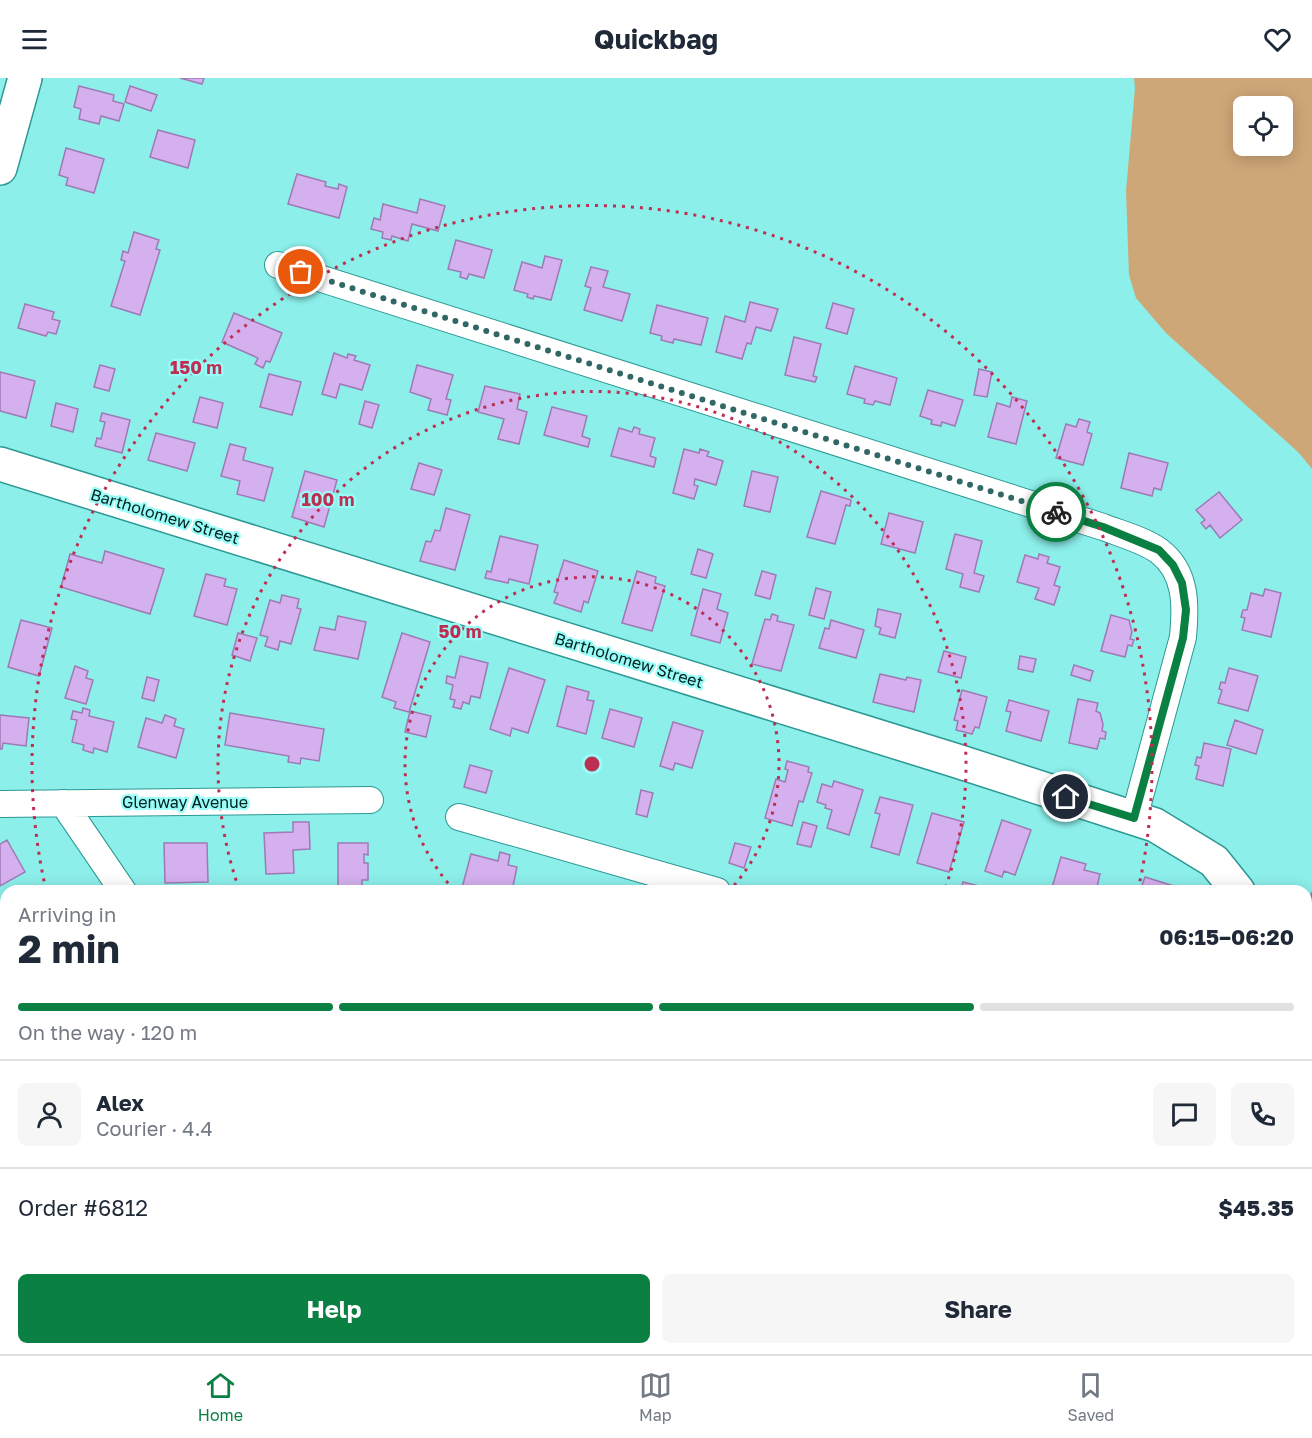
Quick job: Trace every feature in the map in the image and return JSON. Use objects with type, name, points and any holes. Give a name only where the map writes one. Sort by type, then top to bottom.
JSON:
[{"type":"main road","points":[[0,168],[25,78]]},
{"type":"main road","name":"Bartholomew Street","points":[[0,464],[954,760],[1155,825],[1214,861],[1233,885]]},
{"type":"street","points":[[278,265],[1103,527],[1159,550],[1173,565],[1182,583],[1186,610],[1183,638],[1134,818]]},
{"type":"street","name":"Glenway Avenue","points":[[0,804],[370,800]]},
{"type":"street","points":[[63,803],[119,885]]},
{"type":"street","points":[[459,817],[696,885]]},
{"type":"shaded area","points":[[1134,78],[1312,78],[1312,469],[1299,453],[1166,333],[1136,298],[1129,275],[1126,191]]},
{"type":"building","points":[[180,78],[204,78],[202,84]]},
{"type":"building","points":[[79,86],[114,95],[113,101],[124,104],[119,121],[101,116],[99,124],[79,119],[81,109],[74,107]]},
{"type":"building","points":[[130,86],[157,95],[151,111],[125,102]]},
{"type":"building","points":[[158,130],[195,140],[188,168],[150,157]]},
{"type":"building","points":[[66,148],[104,159],[94,193],[66,185],[68,178],[59,175]]},
{"type":"building","points":[[297,174],[326,182],[325,186],[338,189],[339,184],[347,187],[339,218],[288,204]]},
{"type":"building","points":[[420,199],[445,206],[438,231],[412,224],[408,241],[392,236],[391,240],[382,238],[383,232],[371,229],[374,218],[380,220],[383,204],[417,213]]},
{"type":"building","points":[[134,232],[159,240],[156,249],[160,250],[140,315],[111,306],[125,261],[121,260],[123,251],[128,253]]},
{"type":"building","points":[[456,240],[492,250],[484,278],[469,274],[467,279],[460,277],[461,272],[448,269]]},
{"type":"building","points":[[545,256],[562,260],[551,300],[534,296],[533,299],[527,297],[528,294],[514,290],[522,262],[542,268]]},
{"type":"building","points":[[591,267],[608,271],[603,287],[630,294],[622,321],[584,310],[591,288],[585,286]]},
{"type":"building","points":[[750,302],[778,309],[771,331],[756,327],[751,344],[747,343],[742,359],[716,352],[725,316],[745,322]]},
{"type":"building","points":[[833,303],[854,309],[847,334],[826,328]]},
{"type":"building","points":[[25,304],[54,312],[52,319],[60,321],[56,334],[48,332],[46,336],[18,328]]},
{"type":"building","points":[[657,305],[708,318],[701,345],[674,339],[673,343],[661,340],[662,336],[650,333]]},
{"type":"building","points":[[234,313],[282,333],[270,362],[266,361],[263,368],[255,364],[258,358],[222,342]]},
{"type":"building","points":[[794,337],[821,344],[813,376],[817,377],[815,382],[785,375]]},
{"type":"building","points":[[334,353],[347,358],[348,354],[356,356],[354,360],[370,365],[362,390],[340,384],[336,398],[322,394]]},
{"type":"building","points":[[100,365],[115,369],[109,391],[94,387]]},
{"type":"building","points":[[417,365],[453,375],[446,399],[451,400],[447,415],[428,410],[431,399],[410,392]]},
{"type":"building","points":[[855,366],[897,378],[890,405],[875,401],[873,405],[864,403],[865,399],[847,394]]},
{"type":"building","points":[[979,369],[992,372],[987,397],[974,395]]},
{"type":"building","points":[[0,372],[35,381],[26,418],[0,411]]},
{"type":"building","points":[[269,374],[301,382],[292,415],[260,407]]},
{"type":"building","points":[[485,386],[520,394],[517,409],[527,412],[519,444],[498,439],[504,419],[478,412]]},
{"type":"building","points":[[928,390],[963,400],[955,426],[942,422],[941,426],[931,424],[932,420],[920,416]]},
{"type":"building","points":[[200,397],[223,403],[217,428],[193,422]]},
{"type":"building","points":[[1012,397],[1027,401],[1016,444],[988,437],[997,403],[1010,407]]},
{"type":"building","points":[[365,401],[379,405],[372,428],[359,424]]},
{"type":"building","points":[[56,403],[78,409],[73,432],[51,426]]},
{"type":"building","points":[[552,407],[587,416],[582,436],[590,439],[588,447],[544,435]]},
{"type":"building","points":[[102,413],[130,420],[122,453],[95,446],[97,438],[101,439],[105,422],[100,421]]},
{"type":"building","points":[[1079,419],[1090,422],[1087,432],[1092,434],[1083,465],[1056,458],[1066,424],[1076,427]]},
{"type":"building","points":[[634,427],[640,429],[639,434],[655,438],[650,456],[656,458],[654,467],[611,456],[619,428],[632,432]]},
{"type":"building","points":[[156,433],[195,443],[187,471],[148,460]]},
{"type":"building","points":[[230,444],[246,448],[243,460],[273,468],[264,501],[237,494],[240,481],[221,476]]},
{"type":"building","points":[[684,449],[699,453],[700,449],[709,452],[707,456],[723,461],[716,485],[695,479],[694,485],[698,486],[694,499],[673,493]]},
{"type":"building","points":[[1129,453],[1168,463],[1161,490],[1154,488],[1152,496],[1121,488]]},
{"type":"building","points":[[419,463],[442,470],[434,495],[411,489]]},
{"type":"building","points":[[305,471],[337,480],[324,527],[292,517]]},
{"type":"building","points":[[752,471],[778,477],[770,512],[744,506]]},
{"type":"building","points":[[821,491],[851,500],[850,506],[846,505],[835,544],[807,537]]},
{"type":"building","points":[[1219,492],[1242,520],[1220,538],[1210,525],[1206,529],[1201,523],[1205,520],[1196,510]]},
{"type":"building","points":[[446,508],[470,515],[455,570],[420,561],[426,541],[431,542],[435,530],[440,531]]},
{"type":"building","points":[[889,513],[923,522],[915,553],[881,544]]},
{"type":"building","points":[[955,534],[982,541],[974,573],[984,576],[979,592],[960,587],[963,574],[946,569]]},
{"type":"building","points":[[500,536],[538,545],[529,584],[509,579],[508,583],[485,578],[487,571],[491,572]]},
{"type":"building","points":[[698,549],[713,554],[706,578],[691,574]]},
{"type":"building","points":[[105,551],[164,569],[150,614],[61,587],[70,554],[102,563]]},
{"type":"building","points":[[1039,554],[1049,557],[1047,563],[1060,567],[1054,585],[1060,587],[1054,605],[1035,599],[1039,588],[1017,582],[1025,555],[1038,559]]},
{"type":"building","points":[[564,560],[598,571],[588,603],[584,601],[581,612],[554,603],[558,593],[554,592]]},
{"type":"building","points":[[637,571],[656,577],[655,583],[665,586],[652,631],[622,623]]},
{"type":"building","points":[[762,571],[776,575],[770,599],[755,595]]},
{"type":"building","points":[[206,574],[226,579],[224,586],[237,589],[227,625],[194,616]]},
{"type":"building","points":[[816,588],[831,592],[824,619],[809,615]]},
{"type":"building","points":[[703,589],[721,594],[717,609],[728,613],[720,643],[691,635]]},
{"type":"building","points":[[1265,589],[1281,593],[1271,637],[1242,630],[1245,618],[1241,617],[1243,610],[1247,610],[1251,593],[1263,596]]},
{"type":"building","points":[[282,595],[299,599],[297,608],[301,609],[291,644],[280,641],[278,650],[265,646],[268,637],[260,635],[270,600],[280,603]]},
{"type":"building","points":[[878,609],[901,614],[895,638],[879,634],[881,628],[875,626]]},
{"type":"building","points":[[772,614],[778,616],[777,621],[794,625],[781,671],[752,664],[765,619],[770,620]]},
{"type":"building","points":[[1111,615],[1129,620],[1132,632],[1130,639],[1134,640],[1132,646],[1128,645],[1125,657],[1101,651]]},
{"type":"building","points":[[338,616],[366,622],[358,659],[314,650],[320,627],[335,630]]},
{"type":"building","points":[[21,620],[52,628],[39,676],[8,667]]},
{"type":"building","points":[[831,620],[864,630],[856,658],[819,648],[825,628],[829,629]]},
{"type":"building","points":[[238,633],[257,638],[250,661],[232,655]]},
{"type":"building","points":[[402,633],[430,642],[409,712],[394,708],[396,702],[382,697]]},
{"type":"building","points":[[944,651],[966,657],[961,678],[938,672]]},
{"type":"building","points":[[460,656],[488,663],[480,698],[471,696],[469,704],[463,702],[461,709],[453,707],[455,700],[450,699],[453,685],[446,683],[447,676],[455,678]]},
{"type":"building","points":[[1020,656],[1036,659],[1033,672],[1018,669]]},
{"type":"building","points":[[1074,665],[1093,671],[1090,681],[1071,675]]},
{"type":"building","points":[[75,666],[88,671],[86,678],[93,680],[86,704],[65,698]]},
{"type":"building","points":[[509,668],[545,680],[528,733],[512,728],[510,736],[490,729]]},
{"type":"building","points":[[1229,668],[1258,676],[1248,711],[1218,703],[1222,690],[1219,689],[1221,682],[1225,683]]},
{"type":"building","points":[[880,674],[906,680],[907,677],[921,680],[914,712],[873,702]]},
{"type":"building","points":[[147,677],[159,680],[154,701],[142,698]]},
{"type":"building","points":[[567,686],[589,692],[587,700],[594,701],[586,734],[557,726]]},
{"type":"building","points":[[962,690],[987,697],[979,728],[975,727],[972,734],[956,730],[958,721],[954,720]]},
{"type":"building","points":[[1078,699],[1098,703],[1096,711],[1100,713],[1102,731],[1106,732],[1105,739],[1100,738],[1097,749],[1069,743]]},
{"type":"building","points":[[1009,700],[1049,711],[1041,741],[1006,731],[1011,712],[1006,711]]},
{"type":"building","points":[[83,708],[90,710],[89,716],[114,722],[107,752],[94,748],[93,753],[83,750],[84,745],[72,742],[77,720],[71,719],[73,711],[82,713]]},
{"type":"building","points":[[610,709],[642,718],[634,747],[602,738]]},
{"type":"building","points":[[410,711],[431,716],[426,737],[405,732]]},
{"type":"building","points":[[230,713],[324,729],[319,761],[301,758],[300,764],[288,762],[289,756],[225,745]]},
{"type":"building","points":[[0,715],[29,718],[26,746],[3,743],[0,749]]},
{"type":"building","points":[[165,715],[176,719],[174,726],[184,729],[176,758],[138,747],[146,718],[162,723]]},
{"type":"building","points":[[1235,720],[1263,730],[1256,754],[1227,745]]},
{"type":"building","points":[[673,722],[703,731],[692,768],[675,763],[673,770],[660,766]]},
{"type":"building","points":[[1204,743],[1231,749],[1223,786],[1196,779],[1199,766],[1195,765],[1197,757],[1201,758]]},
{"type":"building","points":[[787,761],[809,767],[808,772],[812,773],[803,802],[799,801],[792,826],[765,818],[776,779],[785,782],[788,770],[785,769]]},
{"type":"building","points":[[470,765],[492,771],[486,793],[464,787]]},
{"type":"building","points":[[834,781],[863,790],[849,835],[827,828],[832,810],[817,802],[822,784],[832,787]]},
{"type":"building","points":[[641,790],[653,793],[647,817],[636,814]]},
{"type":"building","points":[[880,797],[913,805],[899,855],[871,847],[880,814],[875,813]]},
{"type":"building","points":[[932,813],[964,822],[949,872],[917,863]]},
{"type":"building","points":[[1002,820],[1031,830],[1015,875],[1004,871],[1002,877],[985,871]]},
{"type":"building","points":[[293,822],[309,822],[310,849],[293,850],[294,873],[266,874],[264,833],[293,832]]},
{"type":"building","points":[[803,822],[817,826],[811,847],[797,844]]},
{"type":"building","points":[[7,840],[25,872],[2,885],[0,885],[0,844]]},
{"type":"building","points":[[164,843],[207,843],[208,882],[165,883]]},
{"type":"building","points":[[338,843],[368,843],[368,855],[364,854],[364,863],[368,863],[368,880],[362,880],[362,885],[338,885]]},
{"type":"building","points":[[735,843],[751,847],[744,868],[729,863]]},
{"type":"building","points":[[500,852],[510,855],[508,865],[517,867],[513,885],[463,885],[471,854],[498,861]]},
{"type":"building","points":[[1061,857],[1086,864],[1084,870],[1100,874],[1097,885],[1053,885]]},
{"type":"building","points":[[1145,877],[1171,885],[1142,885]]},
{"type":"way so far","points":[[301,272],[1056,512]]},
{"type":"route","points":[[1056,512],[1103,527],[1159,550],[1173,565],[1182,583],[1186,610],[1183,638],[1134,818],[1066,797]]}]
